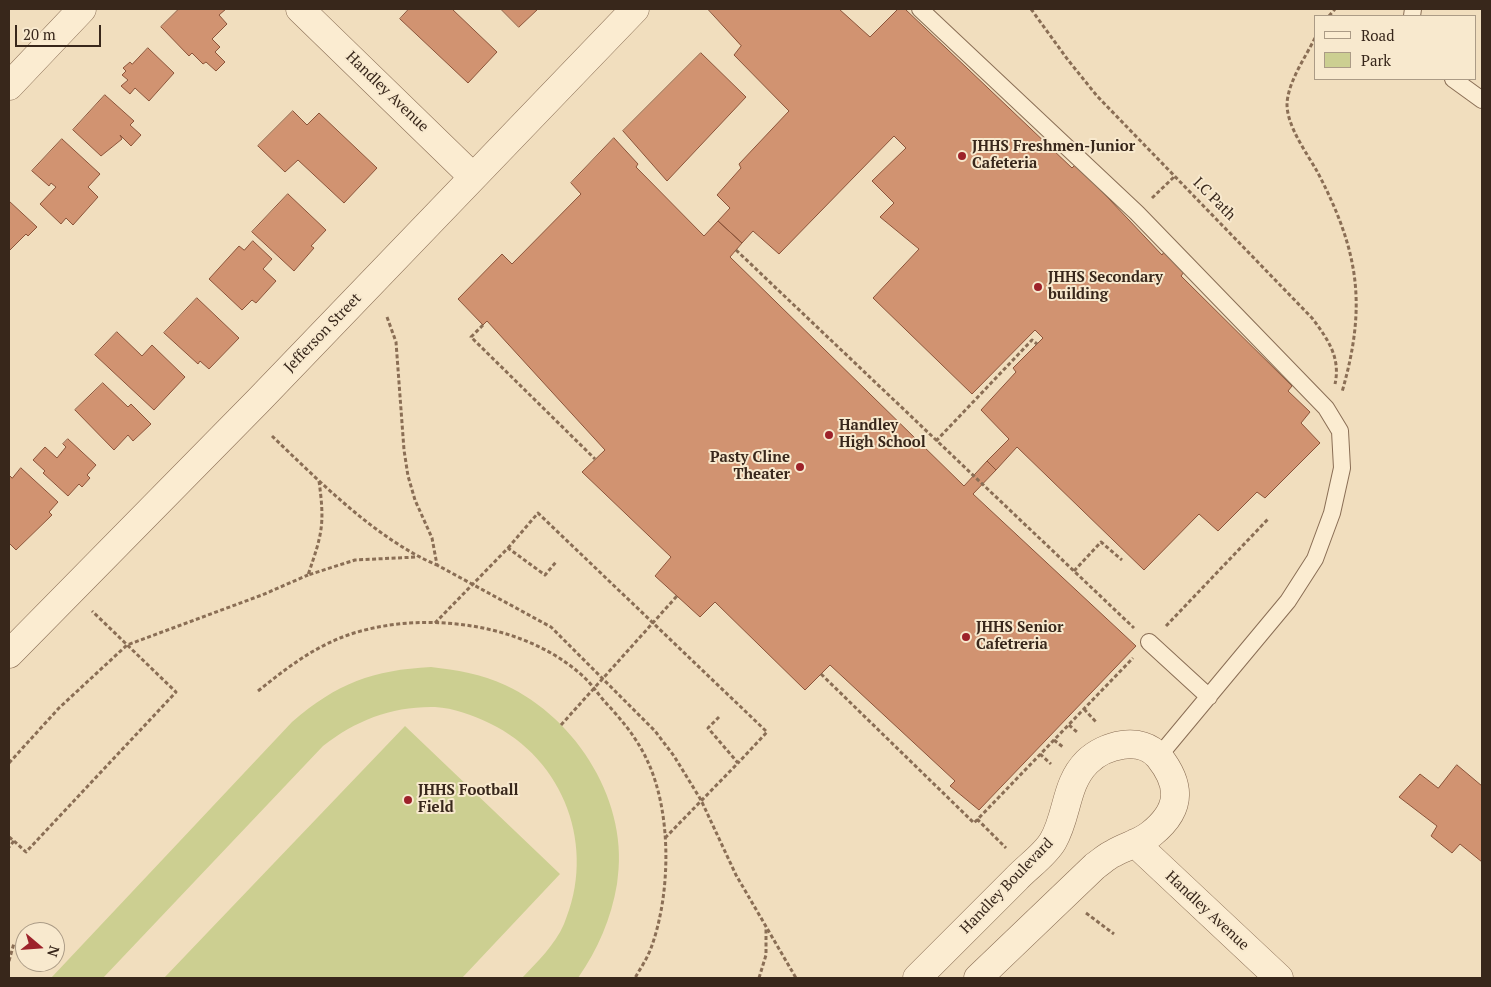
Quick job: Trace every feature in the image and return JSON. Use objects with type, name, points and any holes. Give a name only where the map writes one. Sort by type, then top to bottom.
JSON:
[{"type":"street","points":[[9,86],[82,9]]},
{"type":"street","name":"Handley Avenue","points":[[300,9],[473,177]]},
{"type":"street","name":"Jefferson Street","points":[[9,654],[259,400],[635,9]]},
{"type":"street","name":"Handley Boulevard","points":[[917,978],[1051,844],[1074,778],[1088,761],[1106,749],[1123,744],[1141,746],[1159,756]]},
{"type":"street","points":[[978,978],[1095,866],[1113,853],[1151,834],[1172,809],[1176,793],[1175,780],[1159,756]]},
{"type":"street","name":"Handley Avenue","points":[[1135,843],[1279,978]]},
{"type":"lane","points":[[920,9],[1137,213],[1326,408],[1340,431],[1342,468],[1332,513],[1315,559],[1288,601],[1159,756]]},
{"type":"lane","points":[[1454,80],[1482,100]]},
{"type":"lane","points":[[1149,642],[1209,697]]},
{"type":"path","name":"I.C Path","points":[[1031,9],[1062,53],[1097,96],[1275,278],[1312,318],[1329,341],[1336,359],[1334,421]]},
{"type":"path","points":[[1314,40],[1294,81],[1287,105],[1293,127],[1335,208],[1351,254],[1358,305],[1350,363],[1334,421]]},
{"type":"path","points":[[1137,213],[1175,176]]},
{"type":"path","points":[[736,250],[1149,642],[974,822],[821,674]]},
{"type":"path","points":[[387,317],[396,342],[404,450],[408,476],[415,500],[432,538],[437,565]]},
{"type":"path","points":[[483,325],[471,337],[595,459]]},
{"type":"path","points":[[936,440],[1032,340],[1037,344]]},
{"type":"path","points":[[272,436],[319,481],[379,529],[418,557],[437,565],[551,627],[603,680],[635,709],[674,756],[701,800],[736,875],[796,978]]},
{"type":"path","points":[[308,575],[319,545],[323,525],[319,481]]},
{"type":"path","points":[[435,623],[475,585],[538,513],[767,732],[665,838]]},
{"type":"path","points":[[1179,612],[1269,518]]},
{"type":"path","points":[[1074,571],[1101,542],[1122,560]]},
{"type":"path","points":[[508,548],[545,575],[556,562]]},
{"type":"path","points":[[9,763],[63,704],[127,645],[262,595],[308,575],[356,560],[418,557]]},
{"type":"path","points":[[561,725],[654,624],[677,596]]},
{"type":"path","points":[[9,837],[26,852],[176,692],[90,609]]},
{"type":"path","points":[[258,692],[301,657],[340,638],[384,627],[435,623],[450,622],[478,626],[529,643],[571,668],[594,689],[622,720],[647,760],[661,808],[667,869],[662,911],[651,950],[635,978]]},
{"type":"path","points":[[1084,709],[1100,726]]},
{"type":"path","points":[[719,717],[708,728],[738,763]]},
{"type":"path","points":[[977,819],[1008,849]]},
{"type":"path","points":[[9,847],[14,841]]},
{"type":"path","points":[[1083,910],[1114,934]]},
{"type":"path","points":[[759,978],[768,944],[766,926]]},
{"type":"path","points":[[9,961],[14,943]]},
{"type":"green space","points":[[431,667],[459,671],[478,675],[505,685],[531,700],[555,719],[576,741],[593,767],[607,795],[616,824],[619,854],[617,884],[603,933],[592,956],[578,978],[522,978],[556,939],[564,924],[573,895],[577,866],[575,836],[567,808],[555,782],[537,759],[515,739],[489,723],[456,710],[419,707],[376,716],[349,729],[323,746],[103,978],[51,978],[57,972],[65,972],[65,963],[292,722],[340,688],[373,675]]},
{"type":"green space","name":"JHHS Football Field","points":[[405,726],[560,874],[462,978],[164,978]]},
{"type":"building","points":[[179,9],[226,9],[219,15],[227,24],[212,39],[220,47],[215,52],[225,62],[216,71],[206,62],[203,64],[192,53],[189,56],[161,27]]},
{"type":"building","points":[[409,9],[452,9],[497,52],[468,83],[400,19]]},
{"type":"building","points":[[501,9],[538,9],[519,27]]},
{"type":"building","name":"JHHS Secondary building","points":[[708,9],[839,9],[870,37],[898,9],[905,9],[1072,168],[1076,164],[1162,255],[1164,252],[1184,272],[1181,276],[1292,386],[1288,391],[1310,412],[1301,423],[1320,443],[1265,498],[1257,492],[1218,531],[1199,514],[1144,570],[1017,447],[996,470],[987,461],[1009,439],[981,410],[1016,372],[1013,368],[1043,338],[1035,330],[972,394],[873,298],[919,249],[880,217],[894,203],[872,181],[906,148],[894,136],[779,254],[753,231],[742,243],[718,221],[730,208],[717,195],[741,168],[739,164],[789,111],[734,55],[741,46]]},
{"type":"building","points":[[148,48],[174,73],[149,101],[135,88],[130,94],[121,86],[128,80],[122,75],[126,71],[123,68],[130,62],[132,64]]},
{"type":"building","points":[[701,53],[746,97],[667,181],[623,131]]},
{"type":"building","points":[[105,95],[134,121],[130,125],[141,135],[131,146],[120,135],[122,139],[101,156],[73,130]]},
{"type":"building","points":[[293,111],[307,125],[319,113],[377,168],[344,203],[298,160],[285,172],[258,146]]},
{"type":"building","points":[[614,138],[638,164],[636,167],[704,236],[718,221],[742,243],[730,257],[964,486],[987,461],[996,470],[973,494],[1136,646],[979,810],[950,786],[955,781],[830,665],[805,690],[715,602],[700,617],[655,576],[671,557],[582,472],[605,450],[487,321],[483,325],[458,299],[502,254],[512,264],[581,194],[571,183]]},
{"type":"building","points":[[62,139],[100,174],[88,187],[98,197],[73,225],[66,218],[61,224],[40,204],[56,187],[51,183],[49,186],[32,171]]},
{"type":"building","points":[[288,194],[326,230],[311,246],[314,248],[294,271],[252,232]]},
{"type":"building","points":[[9,201],[37,227],[28,236],[26,234],[9,251]]},
{"type":"building","points":[[253,241],[272,259],[263,269],[276,281],[256,303],[252,300],[242,310],[209,279],[239,246],[244,250]]},
{"type":"building","points":[[197,298],[239,338],[209,369],[200,361],[198,364],[164,333]]},
{"type":"building","points":[[117,332],[142,356],[152,345],[185,377],[154,410],[95,355]]},
{"type":"building","points":[[103,383],[128,407],[131,404],[151,424],[133,441],[128,435],[114,450],[75,410]]},
{"type":"building","points":[[68,439],[96,465],[87,475],[90,478],[82,487],[79,484],[68,496],[43,473],[45,471],[33,460],[45,447],[57,458],[66,447],[63,444]]},
{"type":"building","points":[[21,468],[58,502],[49,512],[52,515],[16,550],[9,543],[9,475],[12,478]]},
{"type":"building","points":[[1457,765],[1482,786],[1482,862],[1460,844],[1452,853],[1431,836],[1437,826],[1399,797],[1420,774],[1438,788]]},
{"type":"place","name":"JHHS Freshmen-Junior Cafeteria","points":[[962,156]]},
{"type":"place","name":"JHHS Secondary building","points":[[1038,287]]},
{"type":"place","name":"Handley High School","points":[[829,435]]},
{"type":"place","name":"Pasty Cline Theater","points":[[800,467]]},
{"type":"place","name":"JHHS Senior Cafetreria","points":[[966,637]]},
{"type":"place","name":"JHHS Football Field","points":[[408,800]]}]
